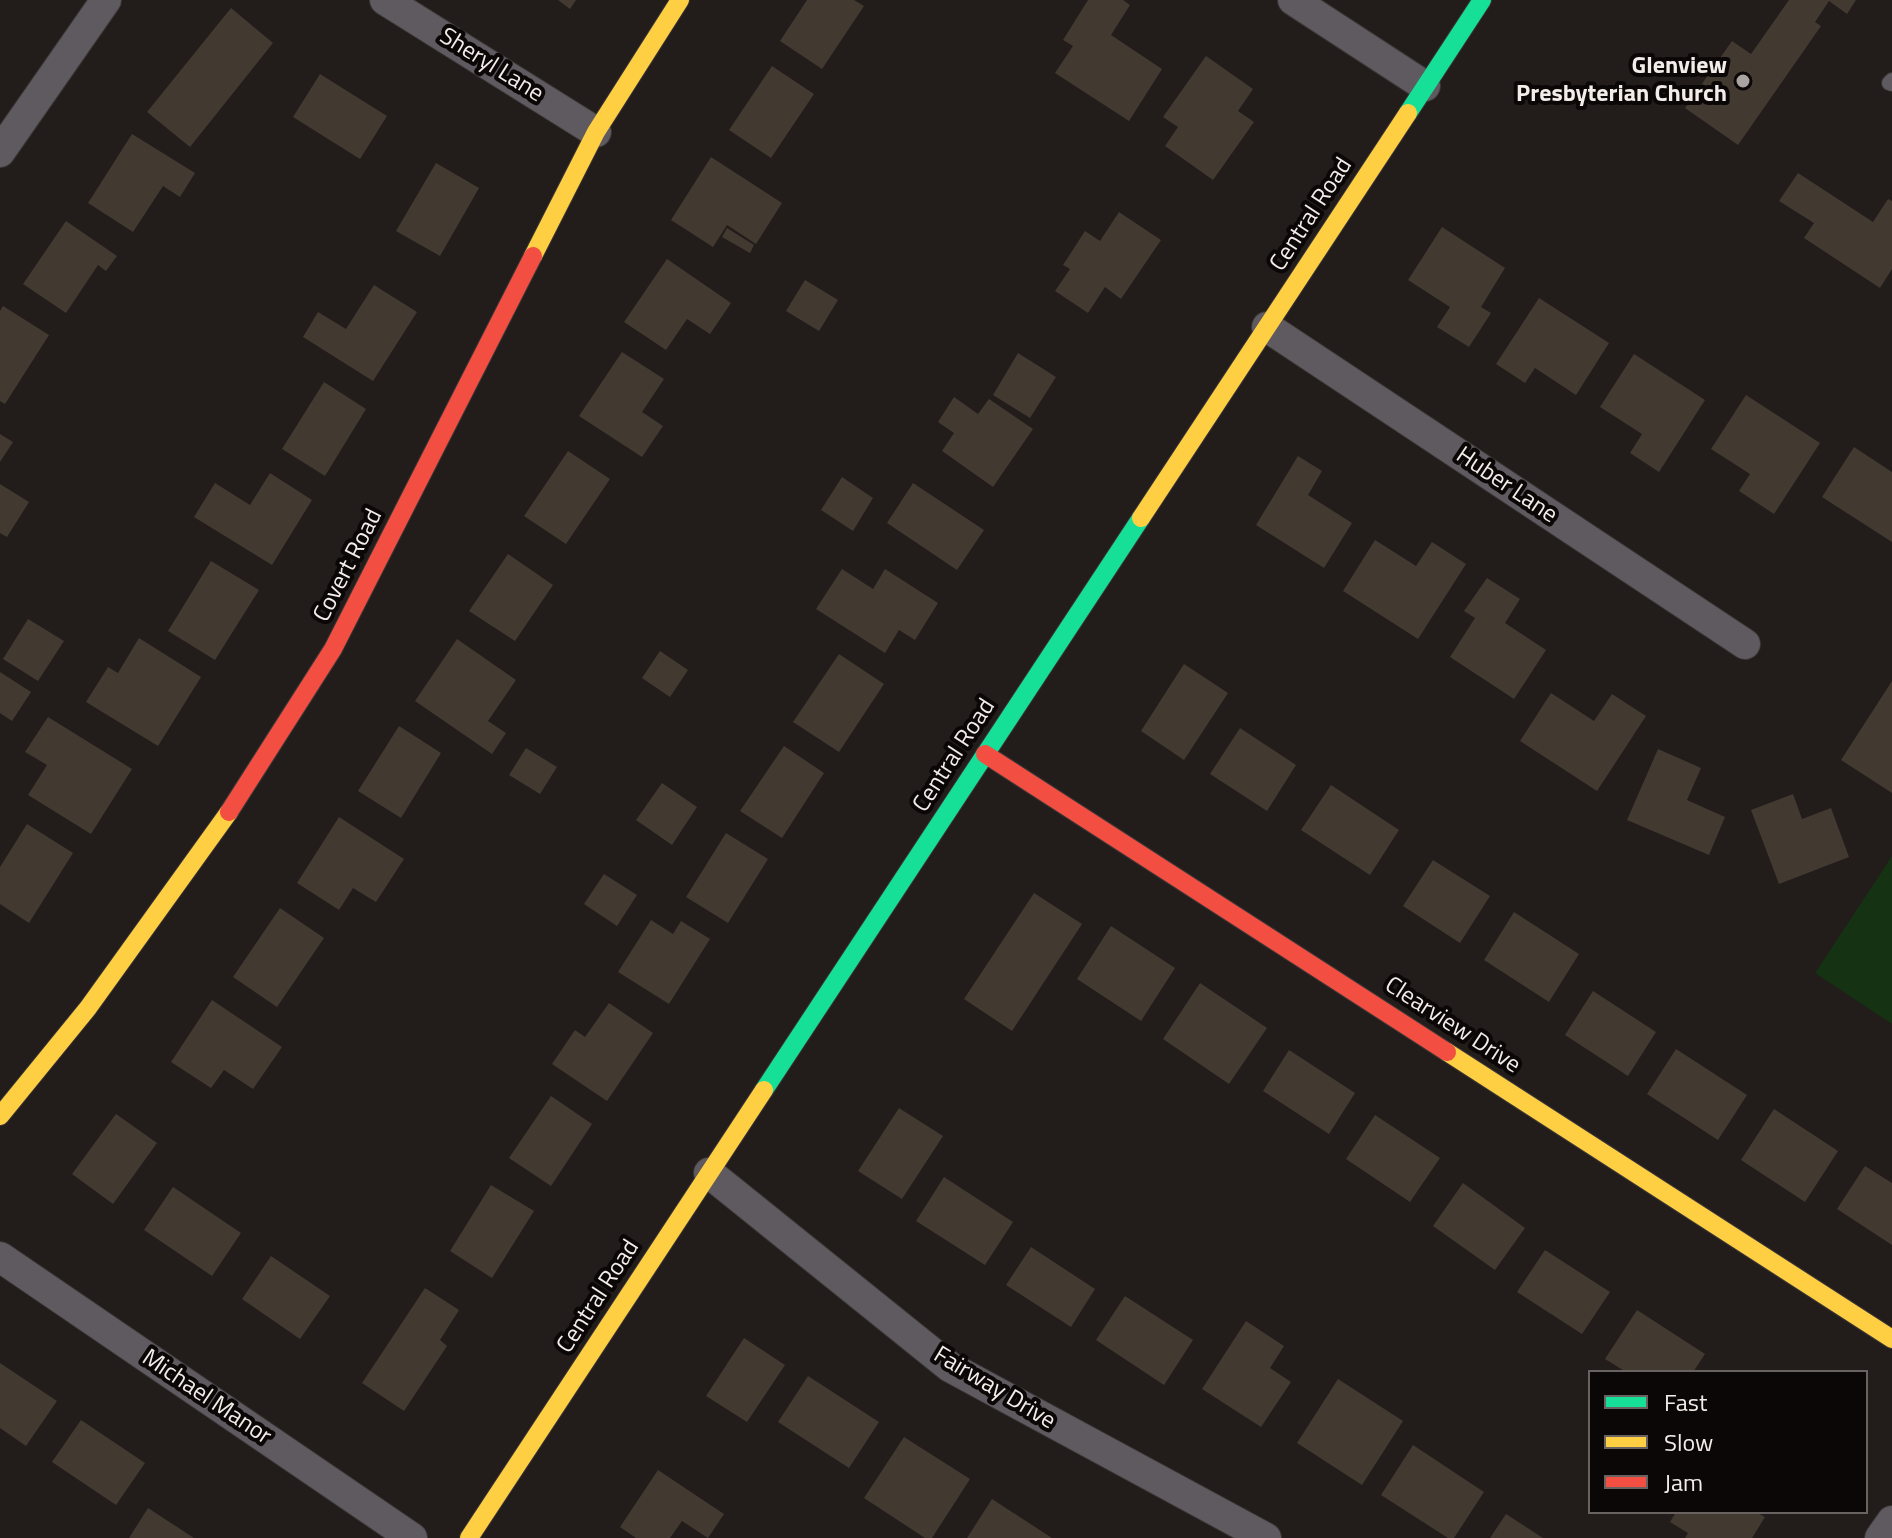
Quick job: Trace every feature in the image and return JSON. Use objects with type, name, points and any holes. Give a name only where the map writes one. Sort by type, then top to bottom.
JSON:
[{"type":"street","points":[[0,152],[106,0]]},
{"type":"street","name":"Sheryl Lane","points":[[385,0],[596,132]]},
{"type":"street","name":"Covert Road","points":[[0,1116],[88,1008],[211,839],[333,649],[596,132],[680,0]]},
{"type":"street","points":[[1293,0],[1425,86]]},
{"type":"street","name":"Central Road","points":[[469,1538],[1482,0]]},
{"type":"street","name":"Huber Lane","points":[[1267,327],[1745,644]]},
{"type":"street","name":"Clearview Drive","points":[[985,754],[1892,1339]]},
{"type":"street","name":"Fairway Drive","points":[[709,1173],[950,1367],[1266,1538]]},
{"type":"street","name":"Michael Manor","points":[[0,1257],[412,1538]]},
{"type":"street","points":[[1880,1538],[1892,1521]]},
{"type":"green space","points":[[1892,856],[1892,1024],[1815,973]]},
{"type":"building","points":[[558,0],[576,0],[570,9]]},
{"type":"building","points":[[807,0],[854,0],[864,6],[822,69],[780,41]]},
{"type":"building","points":[[1088,0],[1123,0],[1130,5],[1111,35],[1162,69],[1129,121],[1055,73],[1073,46],[1063,40]]},
{"type":"building","name":"Glenview Presbyterian Church","points":[[1789,0],[1856,0],[1847,14],[1829,1],[1815,22],[1821,26],[1738,145],[1685,108],[1732,41],[1751,54]]},
{"type":"building","points":[[231,8],[273,43],[190,147],[147,112]]},
{"type":"building","points":[[1206,56],[1253,89],[1238,111],[1254,122],[1213,180],[1165,146],[1178,127],[1163,117]]},
{"type":"building","points":[[772,66],[814,94],[771,158],[729,130]]},
{"type":"building","points":[[320,74],[387,116],[360,159],[293,117]]},
{"type":"building","points":[[132,134],[195,173],[180,197],[163,186],[133,232],[88,203]]},
{"type":"building","points":[[711,157],[782,203],[756,244],[727,225],[713,247],[671,220]]},
{"type":"building","points":[[436,163],[479,188],[440,256],[396,231]]},
{"type":"building","points":[[1798,173],[1873,222],[1888,199],[1892,201],[1892,269],[1880,288],[1804,238],[1814,223],[1779,201]]},
{"type":"building","points":[[1119,212],[1161,240],[1121,299],[1105,287],[1088,313],[1055,291],[1070,269],[1063,265],[1085,231],[1100,241]]},
{"type":"building","points":[[66,221],[117,256],[106,271],[98,265],[66,313],[23,284]]},
{"type":"building","points":[[1442,227],[1505,268],[1481,307],[1491,313],[1469,347],[1437,327],[1450,307],[1408,280]]},
{"type":"building","points":[[727,228],[754,245],[750,253],[722,237]]},
{"type":"building","points":[[667,259],[731,303],[710,334],[687,319],[666,350],[624,322]]},
{"type":"building","points":[[805,280],[838,300],[819,331],[786,311]]},
{"type":"building","points":[[374,285],[417,312],[373,381],[303,337],[318,312],[346,329]]},
{"type":"building","points":[[1539,298],[1609,343],[1576,395],[1535,368],[1525,383],[1496,364]]},
{"type":"building","points":[[3,306],[49,335],[5,404],[0,401],[0,311]]},
{"type":"building","points":[[622,352],[664,379],[642,412],[663,426],[642,457],[579,416]]},
{"type":"building","points":[[1018,353],[1056,377],[1030,418],[993,395]]},
{"type":"building","points":[[1634,354],[1705,400],[1659,472],[1630,453],[1642,434],[1600,407]]},
{"type":"building","points":[[324,382],[366,409],[325,476],[282,449]]},
{"type":"building","points":[[1746,395],[1820,443],[1774,514],[1739,491],[1750,474],[1711,449]]},
{"type":"building","points":[[954,397],[978,414],[989,399],[1033,429],[993,487],[942,451],[954,433],[938,422]]},
{"type":"building","points":[[0,434],[13,442],[0,462]]},
{"type":"building","points":[[1854,447],[1892,472],[1892,542],[1822,497]]},
{"type":"building","points":[[568,451],[610,479],[566,544],[524,516]]},
{"type":"building","points":[[1298,456],[1322,471],[1308,495],[1352,523],[1324,568],[1256,525]]},
{"type":"building","points":[[270,473],[312,500],[272,565],[194,517],[215,483],[250,505]]},
{"type":"building","points":[[842,477],[873,498],[853,531],[821,510]]},
{"type":"building","points":[[913,483],[984,530],[957,570],[887,523]]},
{"type":"building","points":[[0,484],[29,502],[7,537],[0,533]]},
{"type":"building","points":[[1375,540],[1416,566],[1432,542],[1466,564],[1418,639],[1343,591]]},
{"type":"building","points":[[508,554],[553,585],[515,641],[469,611]]},
{"type":"building","points":[[211,561],[259,590],[215,660],[168,631]]},
{"type":"building","points":[[842,569],[873,589],[885,569],[938,603],[915,640],[899,630],[885,653],[816,609]]},
{"type":"building","points":[[1487,578],[1520,599],[1505,623],[1546,650],[1514,699],[1450,657],[1475,618],[1464,611]]},
{"type":"building","points":[[28,619],[64,641],[38,681],[3,659]]},
{"type":"building","points":[[139,638],[201,677],[158,746],[86,702],[108,667],[118,673]]},
{"type":"building","points":[[457,639],[516,680],[488,721],[506,733],[492,754],[415,701]]},
{"type":"building","points":[[660,651],[688,670],[670,697],[642,678]]},
{"type":"building","points":[[839,654],[884,684],[839,752],[793,722]]},
{"type":"building","points":[[1184,664],[1228,693],[1184,760],[1141,731]]},
{"type":"building","points":[[0,672],[31,692],[12,721],[0,713]]},
{"type":"building","points":[[1892,681],[1892,793],[1841,760]]},
{"type":"building","points":[[1551,693],[1594,721],[1612,694],[1646,716],[1597,791],[1520,741]]},
{"type":"building","points":[[48,717],[132,769],[91,834],[28,795],[47,765],[25,752]]},
{"type":"building","points":[[399,726],[441,753],[401,818],[358,791]]},
{"type":"building","points":[[1240,728],[1296,765],[1267,811],[1210,774]]},
{"type":"building","points":[[784,746],[824,773],[782,838],[740,811]]},
{"type":"building","points":[[526,748],[557,767],[540,794],[509,775]]},
{"type":"building","points":[[1658,749],[1701,768],[1687,800],[1725,817],[1709,855],[1627,820]]},
{"type":"building","points":[[662,783],[697,807],[672,845],[636,820]]},
{"type":"building","points":[[1331,785],[1399,830],[1370,875],[1301,830]]},
{"type":"building","points":[[1793,794],[1802,819],[1831,808],[1849,857],[1779,884],[1751,810]]},
{"type":"building","points":[[339,817],[404,859],[376,902],[353,888],[339,910],[297,883]]},
{"type":"building","points":[[27,824],[73,853],[29,923],[0,904],[0,867]]},
{"type":"building","points":[[726,833],[768,859],[728,923],[686,897]]},
{"type":"building","points":[[1433,860],[1490,896],[1460,943],[1403,906]]},
{"type":"building","points":[[604,874],[637,895],[617,926],[584,904]]},
{"type":"building","points":[[1034,893],[1082,924],[1012,1031],[964,999]]},
{"type":"building","points":[[280,908],[324,938],[277,1007],[233,977]]},
{"type":"building","points":[[1514,912],[1579,954],[1549,1002],[1484,960]]},
{"type":"building","points":[[651,920],[673,934],[681,921],[710,939],[669,1004],[618,972]]},
{"type":"building","points":[[1111,926],[1175,968],[1141,1021],[1077,979]]},
{"type":"building","points":[[1200,983],[1267,1028],[1229,1084],[1163,1039]]},
{"type":"building","points":[[1593,991],[1656,1032],[1628,1076],[1565,1035]]},
{"type":"building","points":[[212,1000],[282,1047],[253,1089],[224,1070],[211,1088],[171,1062]]},
{"type":"building","points":[[609,1003],[653,1033],[607,1101],[552,1064],[575,1030],[585,1037]]},
{"type":"building","points":[[1676,1049],[1747,1095],[1718,1140],[1647,1094]]},
{"type":"building","points":[[1289,1050],[1355,1093],[1329,1134],[1263,1091]]},
{"type":"building","points":[[551,1096],[592,1124],[551,1186],[509,1158]]},
{"type":"building","points":[[899,1108],[943,1136],[902,1199],[858,1171]]},
{"type":"building","points":[[1774,1109],[1838,1151],[1805,1202],[1741,1160]]},
{"type":"building","points":[[116,1114],[157,1143],[113,1204],[72,1174]]},
{"type":"building","points":[[1375,1115],[1440,1158],[1410,1202],[1346,1159]]},
{"type":"building","points":[[1865,1166],[1892,1183],[1892,1245],[1837,1209]]},
{"type":"building","points":[[944,1177],[1013,1222],[985,1265],[916,1221]]},
{"type":"building","points":[[1463,1183],[1525,1228],[1495,1270],[1433,1226]]},
{"type":"building","points":[[491,1185],[534,1211],[492,1278],[450,1251]]},
{"type":"building","points":[[173,1187],[241,1233],[212,1276],[144,1230]]},
{"type":"building","points":[[1031,1247],[1095,1289],[1071,1327],[1006,1285]]},
{"type":"building","points":[[1545,1250],[1610,1292],[1582,1334],[1517,1292]]},
{"type":"building","points":[[271,1256],[330,1296],[300,1339],[242,1299]]},
{"type":"building","points":[[425,1288],[459,1310],[440,1340],[447,1346],[404,1411],[362,1383]]},
{"type":"building","points":[[1125,1296],[1193,1340],[1164,1385],[1096,1340]]},
{"type":"building","points":[[1637,1310],[1705,1354],[1694,1370],[1623,1370],[1605,1359]]},
{"type":"building","points":[[1246,1321],[1284,1346],[1270,1368],[1291,1382],[1261,1427],[1202,1389]]},
{"type":"building","points":[[744,1338],[785,1365],[747,1422],[706,1396]]},
{"type":"building","points":[[0,1363],[57,1401],[26,1446],[0,1428]]},
{"type":"building","points":[[808,1376],[879,1422],[849,1468],[778,1422]]},
{"type":"building","points":[[1338,1379],[1403,1421],[1362,1485],[1297,1443]]},
{"type":"building","points":[[81,1420],[145,1463],[116,1505],[52,1462]]},
{"type":"building","points":[[904,1437],[970,1479],[932,1538],[925,1538],[864,1498]]},
{"type":"building","points":[[1413,1445],[1484,1492],[1454,1538],[1448,1538],[1381,1495]]},
{"type":"building","points":[[658,1470],[724,1514],[708,1538],[682,1521],[670,1538],[636,1538],[620,1527]]},
{"type":"building","points":[[992,1499],[1052,1538],[967,1538]]},
{"type":"building","points":[[148,1508],[194,1538],[129,1538]]},
{"type":"building","points":[[1506,1514],[1543,1538],[1490,1538]]},
{"type":"building","points":[[1675,1514],[1760,1514],[1765,1517],[1752,1538],[1685,1538],[1688,1533],[1670,1522]]},
{"type":"traffic: fast","points":[[1408,113],[1482,0]]},
{"type":"traffic: fast","points":[[764,1090],[1141,518]]},
{"type":"traffic: slow","points":[[533,256],[596,132],[680,0]]},
{"type":"traffic: slow","points":[[1141,518],[1408,113]]},
{"type":"traffic: slow","points":[[0,1116],[88,1008],[229,812]]},
{"type":"traffic: slow","points":[[1447,1052],[1892,1339]]},
{"type":"traffic: slow","points":[[469,1538],[764,1090]]},
{"type":"traffic: jam","points":[[229,812],[333,649],[533,256]]},
{"type":"traffic: jam","points":[[985,754],[1447,1052]]},
{"type":"place","name":"Glenview Presbyterian Church","points":[[1743,81]]}]
